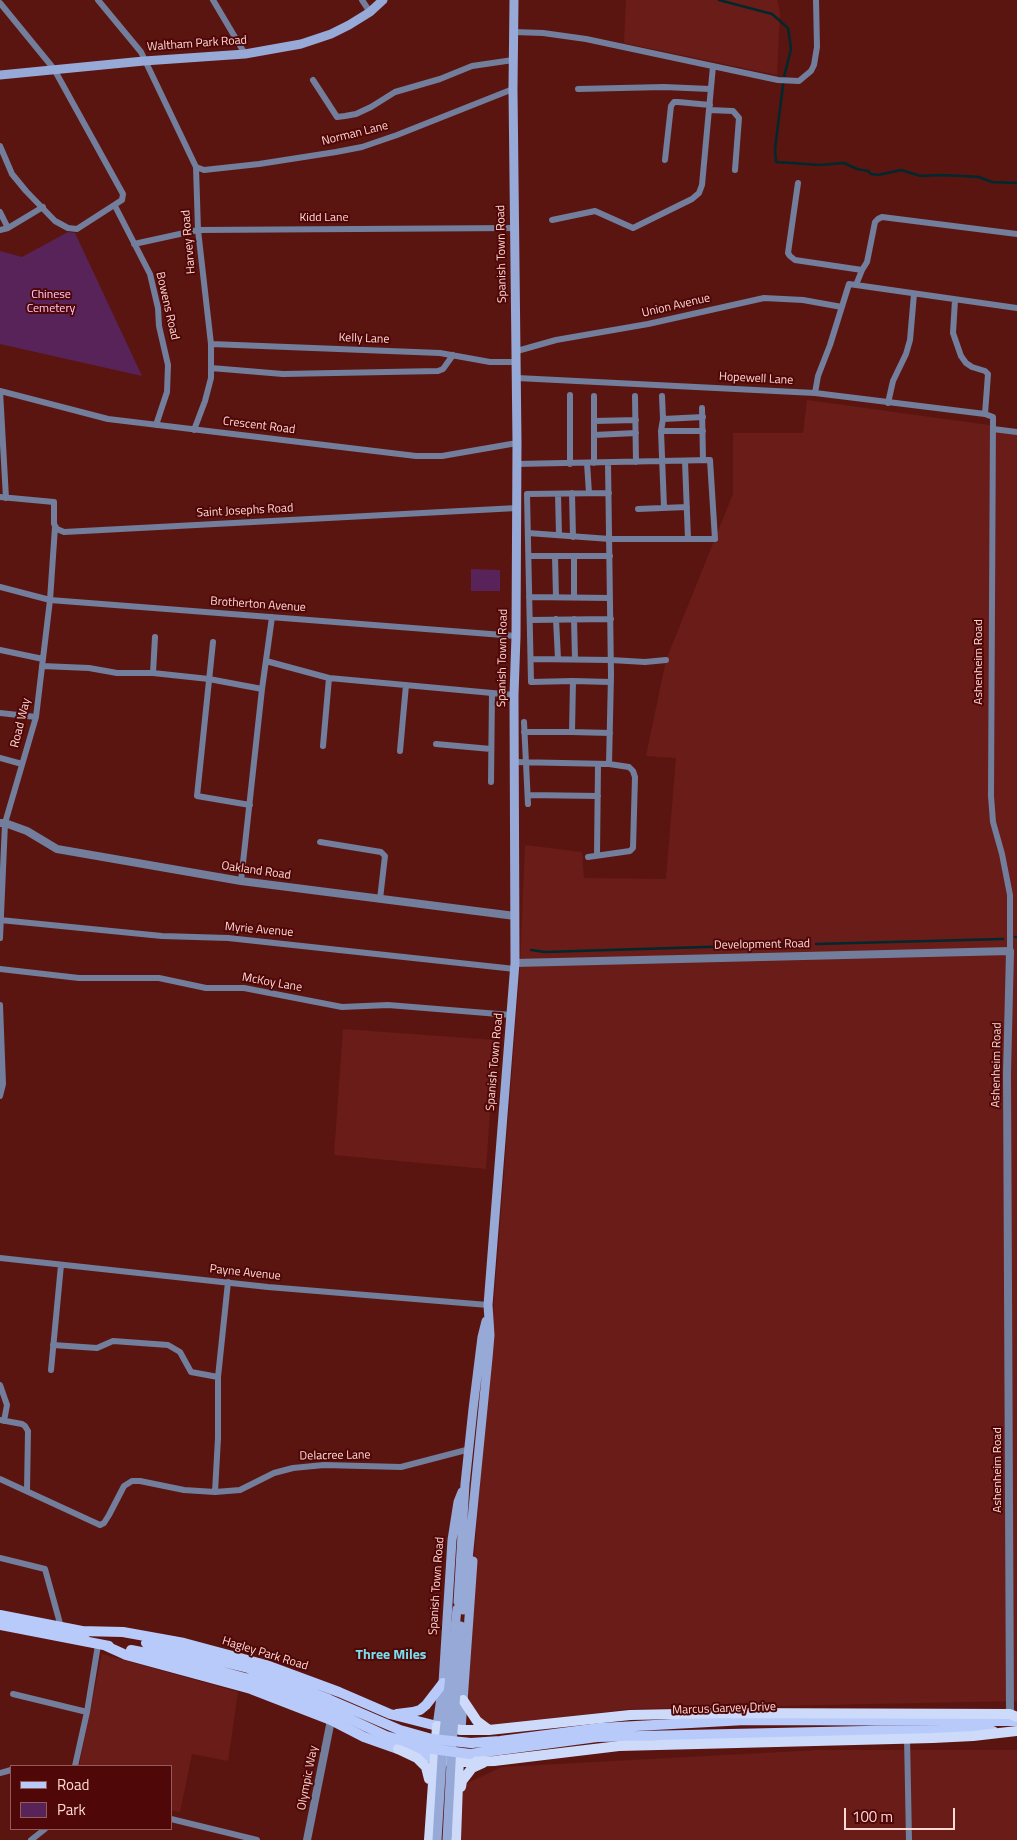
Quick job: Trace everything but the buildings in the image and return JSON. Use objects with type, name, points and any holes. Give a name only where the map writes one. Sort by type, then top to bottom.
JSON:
[{"type":"highway","points":[[462,1700],[477,1721],[489,1730]]},
{"type":"highway","name":"Marcus Garvey Drive","points":[[436,1726],[461,1730],[489,1730],[630,1715],[725,1713],[1015,1723]]},
{"type":"highway","points":[[432,1749],[458,1762],[494,1761],[619,1746],[973,1736],[1015,1723]]},
{"type":"highway","name":"Spanish Town Road","points":[[429,1840],[432,1749],[436,1726]]},
{"type":"highway","name":"Spanish Town Road","points":[[456,1840],[459,1793],[458,1762],[461,1730]]},
{"type":"highway","points":[[398,1749],[417,1758],[426,1767],[430,1782],[431,1802]]},
{"type":"highway","points":[[459,1793],[462,1781],[472,1768],[494,1761]]},
{"type":"main road","name":"Waltham Park Road","points":[[0,75],[144,61],[245,54],[315,40],[349,25],[370,12],[384,0]]},
{"type":"main road","name":"Spanish Town Road","points":[[437,1840],[443,1742],[474,1503],[488,1358],[490,1335],[488,1305],[515,966],[514,695],[517,351],[514,228],[514,0]]},
{"type":"main road","name":"Spanish Town Road","points":[[447,1840],[465,1484],[482,1337],[488,1316]]},
{"type":"main road","name":"Spanish Town Road","points":[[436,1726],[443,1683],[452,1540],[458,1502],[465,1484]]},
{"type":"main road","name":"Spanish Town Road","points":[[461,1730],[473,1571],[474,1503]]},
{"type":"main road","name":"Hagley Park Road","points":[[0,1615],[165,1647],[248,1668],[327,1704]]},
{"type":"main road","name":"Hagley Park Road","points":[[0,1625],[168,1657],[249,1679],[400,1730],[432,1749]]},
{"type":"main road","name":"Hagley Park Road","points":[[80,1631],[124,1632],[184,1643],[266,1665],[339,1692],[390,1714],[436,1726]]},
{"type":"main road","name":"Hagley Park Road","points":[[101,1645],[126,1655],[251,1689],[331,1720],[364,1736],[398,1749],[432,1749]]},
{"type":"main road","points":[[331,1720],[345,1709],[358,1707],[390,1714],[420,1710],[443,1683]]},
{"type":"main road","name":"Marcus Garvey Drive","points":[[432,1749],[471,1743],[598,1733],[909,1730],[1015,1723]]},
{"type":"street","name":"Harvey Road","points":[[98,0],[129,35],[141,52],[196,167],[198,230],[211,344],[211,378],[194,430]]},
{"type":"street","points":[[213,0],[245,54]]},
{"type":"street","points":[[362,0],[370,12]]},
{"type":"street","points":[[514,32],[543,33],[586,39],[790,82],[799,81],[806,77],[814,65],[817,47],[816,0]]},
{"type":"street","points":[[0,4],[54,70],[123,194],[122,200],[77,229],[68,228],[55,221],[26,191],[12,174],[0,146]]},
{"type":"street","points":[[313,80],[338,117],[356,114],[395,92],[440,79],[472,66],[513,60]]},
{"type":"street","points":[[552,220],[595,211],[632,228],[699,194],[702,185],[713,66]]},
{"type":"street","points":[[578,89],[664,87],[710,89]]},
{"type":"street","name":"Norman Lane","points":[[196,167],[204,170],[259,164],[362,147],[513,89]]},
{"type":"street","points":[[665,160],[671,106],[674,102],[678,102],[733,111],[739,118],[735,170]]},
{"type":"street","points":[[798,183],[788,253],[790,256],[795,260],[862,270]]},
{"type":"street","name":"Bowens Road","points":[[115,206],[150,274],[158,308],[159,326],[168,365],[167,392],[156,425]]},
{"type":"street","points":[[0,230],[8,228],[43,208]]},
{"type":"street","points":[[0,212],[8,228]]},
{"type":"street","points":[[856,284],[867,262],[875,222],[882,217],[1017,234]]},
{"type":"street","name":"Kidd Lane","points":[[134,244],[190,230],[514,228]]},
{"type":"street","points":[[814,393],[849,284],[1017,308]]},
{"type":"street","points":[[888,403],[893,381],[906,354],[910,340],[914,294]]},
{"type":"street","name":"Union Avenue","points":[[517,351],[556,340],[648,324],[764,298],[803,300],[842,307]]},
{"type":"street","points":[[955,300],[953,333],[961,356],[966,363],[988,374],[985,414]]},
{"type":"street","name":"Kelly Lane","points":[[211,344],[440,354],[490,362],[516,362]]},
{"type":"street","points":[[211,368],[282,374],[438,371],[443,369],[453,356]]},
{"type":"street","name":"Hopewell Lane","points":[[516,378],[814,393],[985,414],[993,417]]},
{"type":"street","points":[[0,391],[3,498],[54,502],[55,527]]},
{"type":"street","name":"Crescent Road","points":[[0,391],[108,419],[416,456],[442,456],[517,443]]},
{"type":"street","points":[[570,395],[570,464]]},
{"type":"street","points":[[590,494],[590,463],[594,436],[594,396]]},
{"type":"street","points":[[636,396],[636,462]]},
{"type":"street","points":[[662,396],[664,419],[661,431],[661,461],[664,507]]},
{"type":"street","points":[[528,533],[610,539],[715,539],[702,408]]},
{"type":"street","points":[[664,419],[702,417]]},
{"type":"street","name":"Ashenheim Road","points":[[993,417],[990,796],[993,822],[1002,854],[1010,895],[1007,1082],[1015,1723]]},
{"type":"street","points":[[594,421],[636,420]]},
{"type":"street","points":[[993,429],[1017,432]]},
{"type":"street","points":[[661,431],[703,431]]},
{"type":"street","points":[[594,436],[636,433]]},
{"type":"street","points":[[516,464],[707,460]]},
{"type":"street","points":[[685,461],[688,539]]},
{"type":"street","points":[[608,463],[611,619],[609,764]]},
{"type":"street","points":[[609,493],[527,494],[531,682],[611,682]]},
{"type":"street","points":[[558,494],[559,535]]},
{"type":"street","points":[[572,494],[573,536]]},
{"type":"street","points":[[638,509],[687,507]]},
{"type":"street","name":"Saint Josephs Road","points":[[55,527],[64,532],[517,508]]},
{"type":"street","name":"Road Way","points":[[0,938],[2,823],[36,717],[50,600],[55,527]]},
{"type":"street","points":[[528,556],[610,556]]},
{"type":"street","points":[[556,556],[556,597]]},
{"type":"street","points":[[574,556],[574,597]]},
{"type":"street","name":"Brotherton Avenue","points":[[0,587],[50,600],[516,636]]},
{"type":"street","points":[[529,597],[610,598]]},
{"type":"street","points":[[241,881],[262,689],[272,617]]},
{"type":"street","points":[[556,619],[558,659]]},
{"type":"street","points":[[574,619],[575,659]]},
{"type":"street","points":[[530,620],[611,619]]},
{"type":"street","points":[[152,673],[155,637]]},
{"type":"street","points":[[213,642],[197,796],[250,806]]},
{"type":"street","points":[[0,650],[43,662],[117,672],[152,673],[209,679],[262,689]]},
{"type":"street","points":[[530,659],[645,662],[666,660]]},
{"type":"street","points":[[266,661],[329,678],[514,695]]},
{"type":"street","points":[[323,746],[329,678]]},
{"type":"street","points":[[572,732],[573,682]]},
{"type":"street","points":[[400,751],[406,685]]},
{"type":"street","points":[[491,782],[492,693]]},
{"type":"street","points":[[0,713],[36,717]]},
{"type":"street","points":[[524,722],[528,804]]},
{"type":"street","points":[[524,732],[610,733]]},
{"type":"street","points":[[436,744],[491,749]]},
{"type":"street","points":[[0,758],[22,764]]},
{"type":"street","points":[[515,762],[609,764],[629,767],[635,777],[634,845],[630,851],[588,856]]},
{"type":"street","points":[[597,854],[598,765]]},
{"type":"street","points":[[528,795],[598,796]]},
{"type":"street","name":"Oakland Road","points":[[2,823],[27,831],[57,849],[241,881],[515,916]]},
{"type":"street","points":[[320,842],[381,852],[385,856],[380,899]]},
{"type":"street","name":"Myrie Avenue","points":[[0,920],[162,936],[247,940],[515,966]]},
{"type":"street","name":"Development Road","points":[[515,966],[1010,951]]},
{"type":"street","name":"McKoy Lane","points":[[0,969],[79,978],[159,978],[206,988],[244,988],[342,1007],[388,1005],[512,1015]]},
{"type":"street","points":[[0,1005],[3,1084],[0,1096]]},
{"type":"street","name":"Payne Avenue","points":[[0,1258],[228,1282],[488,1305]]},
{"type":"street","points":[[51,1370],[62,1265]]},
{"type":"street","points":[[215,1492],[218,1438],[218,1377],[228,1282]]},
{"type":"street","points":[[53,1344],[97,1348],[113,1341],[168,1345],[180,1352],[190,1372],[218,1377]]},
{"type":"street","points":[[0,1385],[6,1405],[2,1421],[22,1424],[28,1431],[26,1490]]},
{"type":"street","name":"Delacree Lane","points":[[0,1479],[98,1525],[102,1525],[106,1521],[124,1486],[132,1481],[184,1490],[215,1492],[240,1490],[274,1473],[293,1468],[324,1465],[401,1467],[470,1449]]},
{"type":"street","points":[[0,1558],[45,1569],[57,1609],[60,1627]]},
{"type":"street","points":[[75,1765],[101,1645]]},
{"type":"street","points":[[13,1694],[86,1712]]},
{"type":"street","name":"Olympic Way","points":[[307,1840],[331,1720]]},
{"type":"street","points":[[907,1737],[909,1840]]},
{"type":"street","points":[[0,1773],[9,1770]]},
{"type":"street","points":[[172,1819],[257,1840]]},
{"type":"street","points":[[31,1840],[44,1830]]},
{"type":"shaded area","points":[[626,0],[777,0],[780,12],[777,75],[624,43]]},
{"type":"shaded area","points":[[807,400],[989,425],[995,431],[1017,434],[1017,1701],[630,1709],[489,1727],[463,1700],[520,967],[525,845],[582,852],[584,878],[666,879],[676,758],[646,756],[666,660],[733,494],[733,433],[803,433]]},
{"type":"shaded area","points":[[343,1029],[495,1040],[486,1169],[334,1155]]},
{"type":"shaded area","points":[[102,1654],[238,1692],[228,1761],[192,1754],[180,1812],[172,1810],[172,1765],[79,1765]]},
{"type":"shaded area","points":[[818,1750],[1017,1750],[1017,1840],[461,1840],[463,1785],[502,1767]]},
{"type":"green space","name":"Chinese Cemetery","points":[[68,232],[75,233],[142,376],[0,344],[0,251],[22,257]]},
{"type":"green space","points":[[471,569],[500,570],[500,591],[471,591]]},
{"type":"waterway","points":[[719,0],[772,14],[788,28],[791,49],[784,77],[775,149],[776,162],[820,165],[844,163],[878,175],[901,170],[921,176],[979,177],[992,182],[1017,183]]},
{"type":"waterway","points":[[816,944],[1003,939]]},
{"type":"waterway","points":[[531,950],[545,952],[802,944]]},
{"type":"district","name":"Three Miles","points":[[391,1656]]}]
